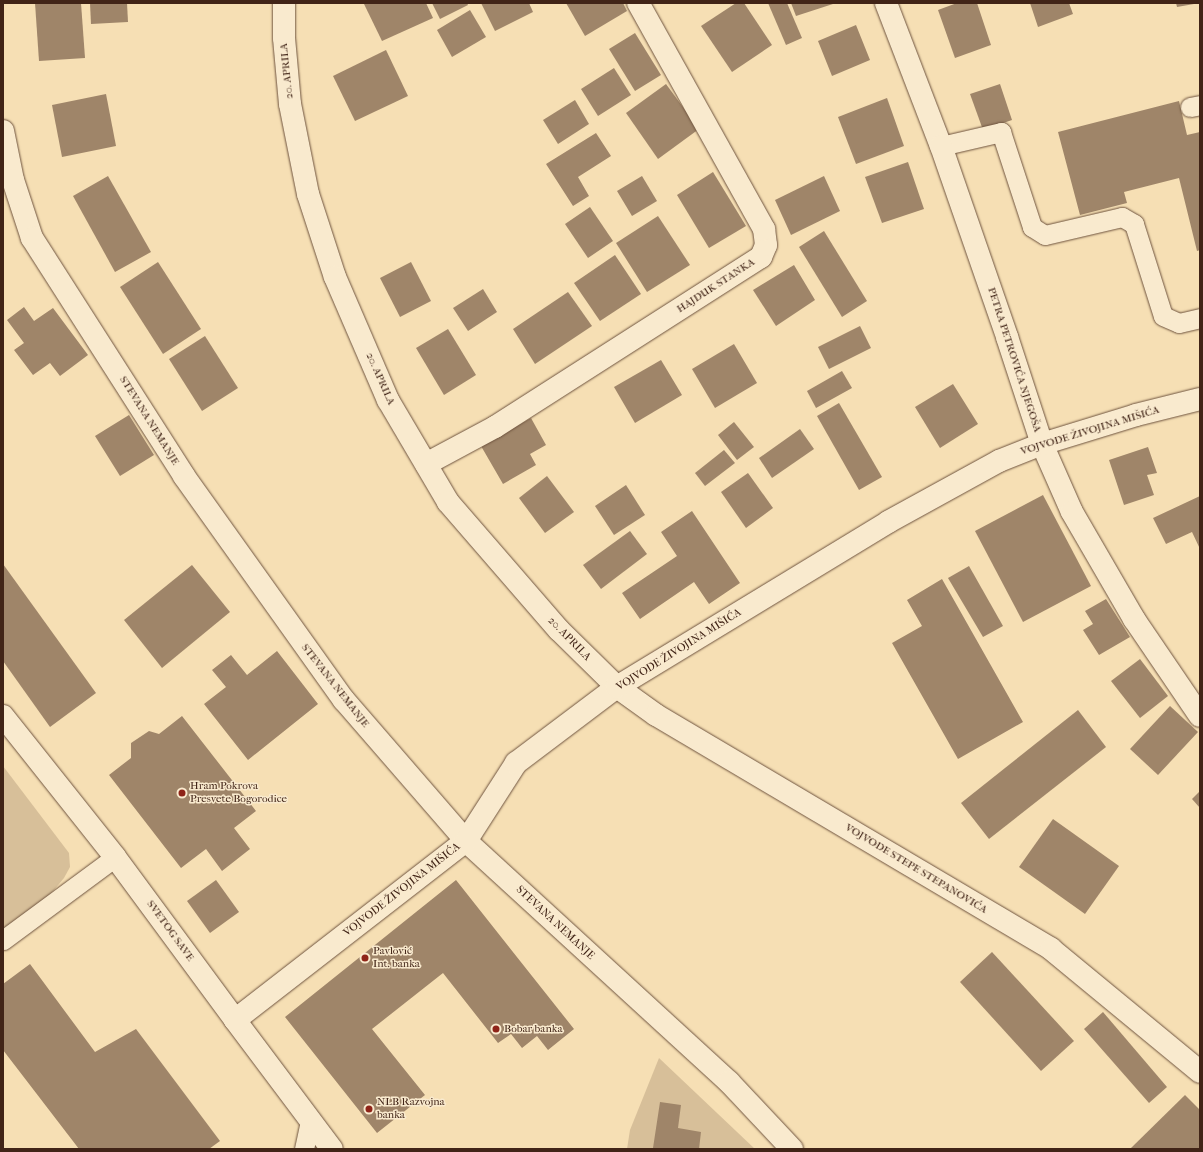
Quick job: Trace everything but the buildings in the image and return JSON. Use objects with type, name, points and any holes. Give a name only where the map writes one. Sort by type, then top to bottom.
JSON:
[{"type":"street","name":"20. APRILA","points":[[284,3],[284,38],[290,104],[308,194],[335,277],[388,400],[448,502],[558,630],[617,687]]},
{"type":"street","name":"HAJDUK STANKA","points":[[426,464],[495,427],[761,257],[766,245],[764,229],[638,3]]},
{"type":"street","name":"PETRA PETROVIĆA NJEGOŠA","points":[[886,3],[941,146],[1042,444],[1072,512],[1130,613],[1200,716]]},
{"type":"street","name":"STEVANA NEMANJE","points":[[3,132],[13,180],[32,238],[184,476],[344,700],[466,841],[729,1082],[792,1149]]},
{"type":"street","name":"VOJVODE ŽIVOJINA MIŠIĆA","points":[[235,1020],[466,841],[516,763],[617,687],[888,522],[999,461],[1042,444],[1200,399]]},
{"type":"street","name":"VOJVODE STEPE STEPANOVIĆA","points":[[617,687],[656,715],[1051,948],[1200,1072]]},
{"type":"street","name":"SVETOG SAVE","points":[[3,716],[115,857],[332,1149]]},
{"type":"lane","points":[[941,146],[1002,132],[1032,227],[1045,234],[1122,217],[1134,224],[1163,316],[1179,323],[1200,318]]},
{"type":"lane","points":[[3,940],[115,857]]},
{"type":"lane","points":[[304,1149],[310,1120]]},
{"type":"shaded area","points":[[3,766],[69,853],[70,867],[64,878],[49,896],[3,932]]},
{"type":"shaded area","points":[[659,1058],[755,1149],[627,1149],[630,1130]]},
{"type":"place","name":"Hram Pokrova Presvete Bogorodice","points":[[182,793]]},
{"type":"place","name":"Pavlović Int. banka","points":[[365,958]]},
{"type":"place","name":"Bobar banka","points":[[496,1029]]},
{"type":"place","name":"NLB Razvojna banka","points":[[369,1109]]}]
